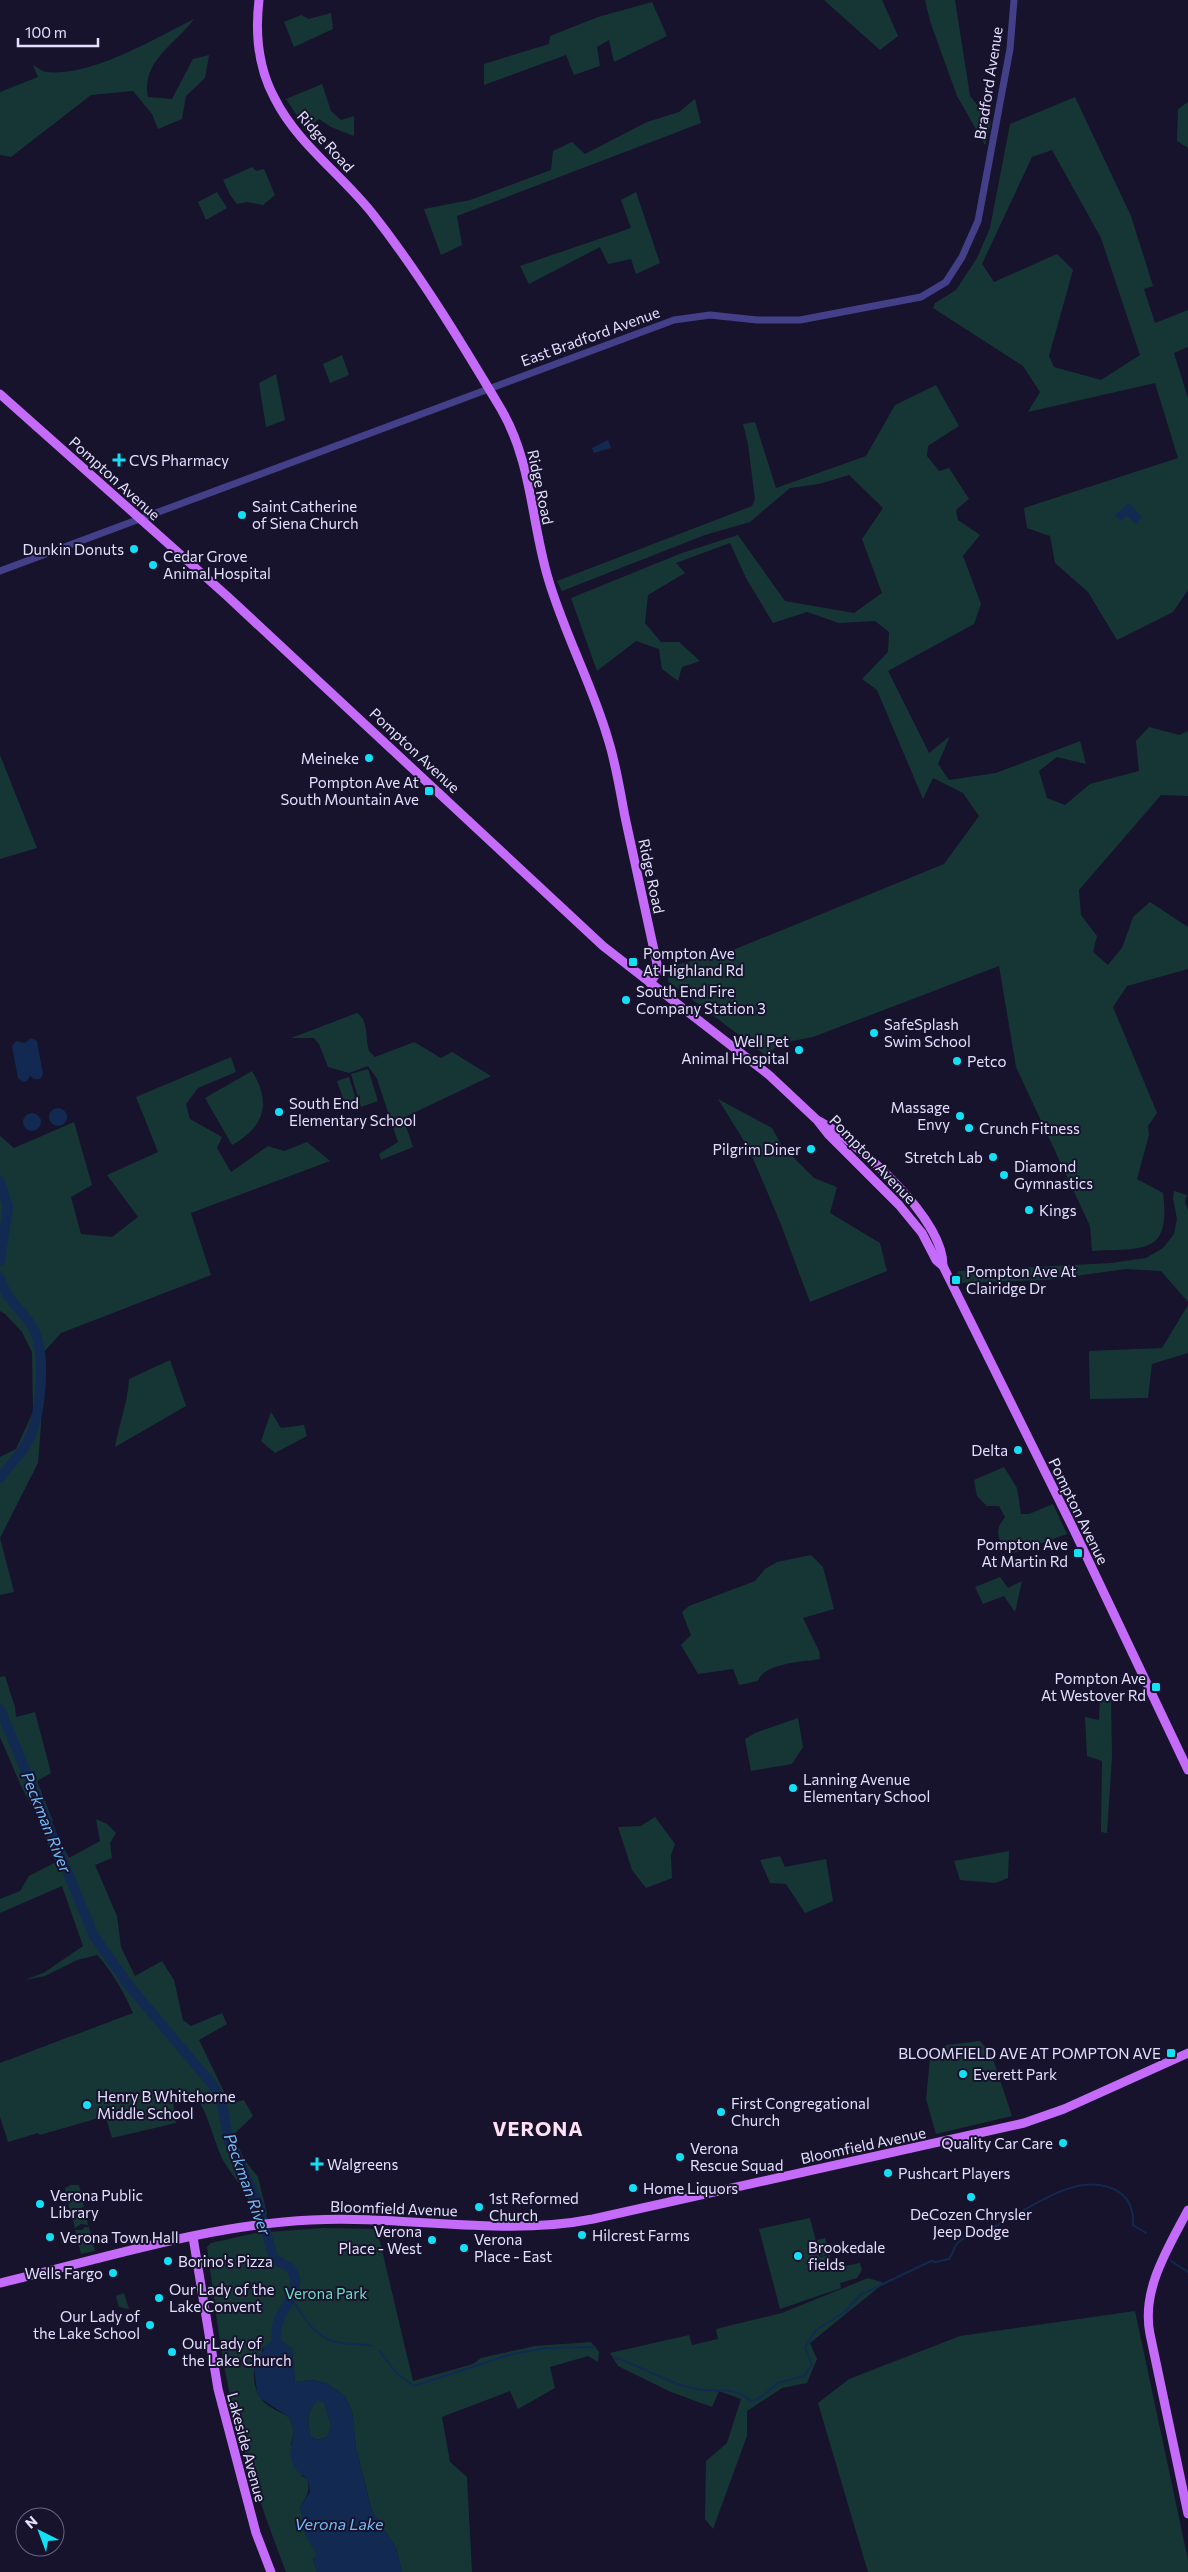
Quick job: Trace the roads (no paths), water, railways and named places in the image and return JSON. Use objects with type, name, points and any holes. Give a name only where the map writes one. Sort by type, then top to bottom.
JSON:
[{"type":"main road","name":"Ridge Road","points":[[259,0],[257,30],[260,56],[267,82],[279,107],[296,130],[356,194],[424,285],[507,419],[519,447],[528,479],[536,531],[548,581],[610,743],[656,964],[656,974],[650,983]]},
{"type":"main road","name":"Pompton Avenue","points":[[0,394],[141,519],[406,761],[598,942],[759,1066],[817,1120],[828,1134],[870,1174],[912,1219],[936,1260],[943,1266],[1073,1528],[1188,1770]]},
{"type":"main road","name":"Bloomfield Avenue","points":[[0,2283],[194,2237],[269,2224],[344,2219],[527,2226],[571,2224],[1024,2123],[1064,2109],[1188,2053]]},
{"type":"main road","points":[[1188,2210],[1160,2268],[1151,2292],[1148,2313],[1149,2328],[1188,2514]]},
{"type":"main road","name":"Lakeside Avenue","points":[[194,2237],[218,2389],[248,2506],[271,2572]]},
{"type":"street","name":"Bradford Avenue","points":[[987,170],[1010,49],[1014,0]]},
{"type":"street","name":"East Bradford Avenue","points":[[0,571],[488,388],[683,318],[719,315],[756,320],[792,321],[915,298],[930,293],[949,278],[966,250],[978,221],[987,170]]},
{"type":"water","points":[[608,440],[611,448],[594,453],[592,448]]},
{"type":"water","points":[[1129,503],[1142,517],[1136,524],[1127,516],[1121,521],[1115,515]]},
{"type":"water","points":[[31,1038],[37,1041],[43,1074],[40,1079],[34,1079],[30,1076],[27,1081],[23,1082],[18,1078],[12,1046],[16,1041],[25,1043]]},
{"type":"water","points":[[58,1108],[64,1111],[67,1117],[64,1123],[58,1126],[52,1123],[49,1117],[52,1111]]},
{"type":"water","points":[[32,1113],[38,1116],[41,1122],[38,1128],[32,1131],[26,1128],[23,1122],[26,1116]]},
{"type":"water","name":"Verona Lake","points":[[274,2340],[280,2340],[292,2349],[295,2382],[312,2380],[326,2383],[344,2395],[352,2411],[356,2448],[372,2511],[396,2548],[402,2572],[317,2572],[313,2560],[317,2555],[305,2535],[300,2507],[310,2492],[309,2485],[307,2479],[295,2469],[290,2455],[294,2432],[290,2418],[260,2398],[257,2392],[253,2360],[256,2356],[262,2354],[264,2347]],"holes":[[[316,2402],[324,2402],[331,2426],[327,2437],[317,2440],[311,2437],[308,2422],[309,2414]]]},
{"type":"waterway","name":"Peckman River","points":[[0,1181],[8,1207],[0,1261]]},
{"type":"waterway","name":"Peckman River","points":[[0,1277],[5,1292],[33,1328],[40,1353],[41,1369],[39,1401],[33,1430],[22,1451],[0,1478]]},
{"type":"waterway","name":"Peckman River","points":[[0,1709],[94,1936],[130,1987],[212,2084],[221,2100],[229,2141],[257,2200],[273,2256],[277,2261],[290,2268],[295,2277],[294,2291],[277,2326],[277,2353]]},
{"type":"waterway","points":[[613,2357],[685,2387],[733,2391],[746,2397],[751,2402],[761,2397],[778,2383],[804,2376],[812,2365],[805,2347],[816,2330],[846,2311],[860,2295],[931,2261],[936,2262],[949,2259],[956,2244],[961,2240],[996,2226],[1056,2193],[1072,2187],[1088,2185],[1104,2186],[1119,2192],[1126,2198],[1130,2206],[1133,2215],[1133,2225],[1146,2233]]},
{"type":"waterway","points":[[1171,2261],[1188,2272]]},
{"type":"waterway","points":[[292,2299],[310,2325],[322,2336],[341,2343],[372,2346]]},
{"type":"waterway","points":[[380,2351],[396,2373],[414,2386],[512,2354],[546,2348],[595,2347]]},
{"type":"place","name":"CVS Pharmacy","points":[[119,460]]},
{"type":"place","name":"Saint Catherine of Siena Church","points":[[242,515]]},
{"type":"place","name":"Dunkin Donuts","points":[[134,549]]},
{"type":"place","name":"Cedar Grove Animal Hospital","points":[[153,565]]},
{"type":"place","name":"Meineke","points":[[369,758]]},
{"type":"place","name":"Pompton Ave At South Mountain Ave","points":[[429,791]]},
{"type":"place","name":"Pompton Ave At Highland Rd","points":[[633,962]]},
{"type":"place","name":"South End Fire Company Station 3","points":[[626,1000]]},
{"type":"place","name":"SafeSplash Swim School","points":[[874,1033]]},
{"type":"place","name":"Well Pet Animal Hospital","points":[[799,1050]]},
{"type":"place","name":"Petco","points":[[957,1061]]},
{"type":"place","name":"South End Elementary School","points":[[279,1112]]},
{"type":"place","name":"Massage Envy","points":[[960,1116]]},
{"type":"place","name":"Crunch Fitness","points":[[969,1128]]},
{"type":"place","name":"Pilgrim Diner","points":[[811,1149]]},
{"type":"place","name":"Stretch Lab","points":[[993,1157]]},
{"type":"place","name":"Diamond Gymnastics","points":[[1004,1175]]},
{"type":"place","name":"Kings","points":[[1029,1210]]},
{"type":"place","name":"Pompton Ave At Clairidge Dr","points":[[956,1280]]},
{"type":"place","name":"Delta","points":[[1018,1450]]},
{"type":"place","name":"Pompton Ave At Martin Rd","points":[[1078,1553]]},
{"type":"place","name":"Pompton Ave At Westover Rd","points":[[1156,1687]]},
{"type":"place","name":"Lanning Avenue Elementary School","points":[[793,1788]]},
{"type":"place","name":"BLOOMFIELD AVE AT POMPTON AVE","points":[[1171,2053]]},
{"type":"place","name":"Everett Park","points":[[963,2074]]},
{"type":"place","name":"Henry B Whitehorne Middle School","points":[[87,2105]]},
{"type":"place","name":"First Congregational Church","points":[[721,2112]]},
{"type":"place","name":"Quality Car Care","points":[[1063,2143]]},
{"type":"place","name":"Verona Rescue Squad","points":[[680,2157]]},
{"type":"place","name":"Walgreens","points":[[317,2164]]},
{"type":"place","name":"Pushcart Players","points":[[888,2173]]},
{"type":"place","name":"Home Liquors","points":[[633,2188]]},
{"type":"place","name":"DeCozen Chrysler Jeep Dodge","points":[[971,2197]]},
{"type":"place","name":"Verona Public Library","points":[[40,2204]]},
{"type":"place","name":"1st Reformed Church","points":[[479,2207]]},
{"type":"place","name":"Hilcrest Farms","points":[[582,2235]]},
{"type":"place","name":"Verona Town Hall","points":[[50,2237]]},
{"type":"place","name":"Verona Place - West","points":[[432,2240]]},
{"type":"place","name":"Verona Place - East","points":[[464,2248]]},
{"type":"place","name":"Brookedale fields","points":[[798,2256]]},
{"type":"place","name":"Borino's Pizza","points":[[168,2261]]},
{"type":"place","name":"Wells Fargo","points":[[113,2273]]},
{"type":"place","name":"Our Lady of the Lake Convent","points":[[159,2298]]},
{"type":"place","name":"Our Lady of the Lake School","points":[[150,2325]]},
{"type":"place","name":"Our Lady of the Lake Church","points":[[172,2352]]},
{"type":"district","name":"VERONA","points":[[538,2128]]},
{"type":"park label","name":"Verona Park","points":[[326,2293]]}]
